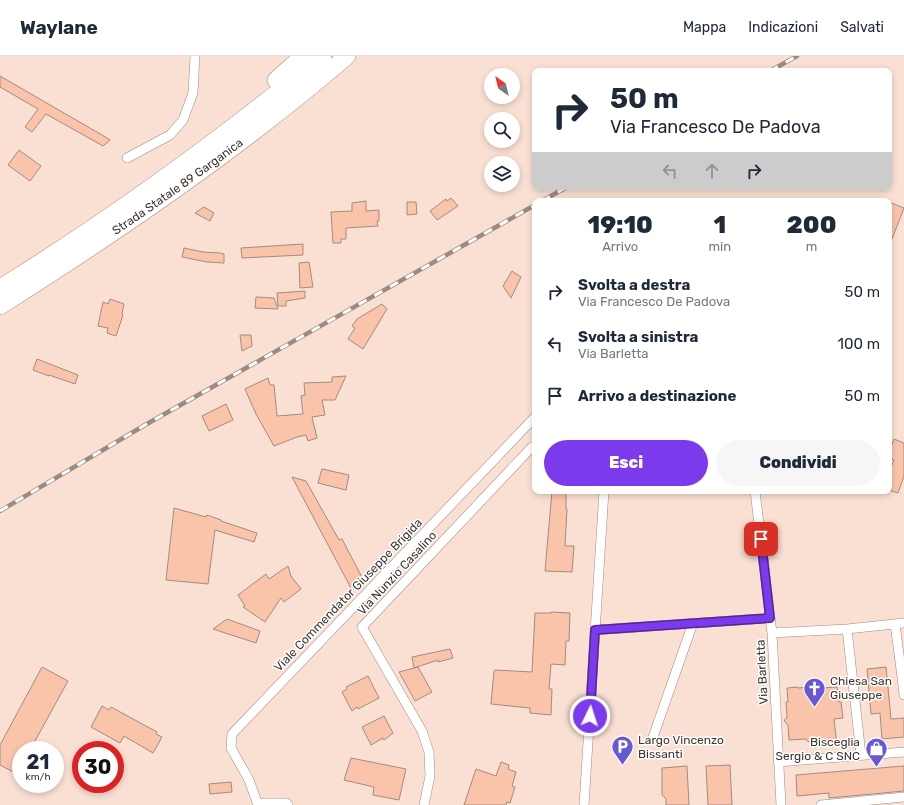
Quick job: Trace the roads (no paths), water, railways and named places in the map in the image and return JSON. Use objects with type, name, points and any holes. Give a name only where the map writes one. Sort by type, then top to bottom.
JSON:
[{"type":"highway","points":[[160,180],[303,56]]},
{"type":"highway","name":"Strada Statale 89 Garganica","points":[[0,288],[100,222],[160,180],[246,118],[323,56]]},
{"type":"highway","name":"Strada Statale 89 Garganica","points":[[0,306],[117,229],[217,159],[347,56]]},
{"type":"street","points":[[127,158],[170,135],[183,120],[193,94],[195,56]]},
{"type":"street","name":"Viale Commendator Giuseppe Brigida","points":[[258,805],[250,780],[231,748],[232,734],[532,421]]},
{"type":"street","name":"Via Nunzio Casalino","points":[[424,805],[430,776],[429,752],[422,731],[362,627],[532,447]]},
{"type":"street","points":[[584,805],[604,494]]},
{"type":"street","name":"Via Barletta","points":[[755,494],[772,633],[781,805]]},
{"type":"street","points":[[595,630],[770,618]]},
{"type":"street","points":[[652,740],[693,624]]},
{"type":"street","points":[[772,633],[848,629],[900,624],[904,695]]},
{"type":"street","points":[[848,629],[861,755]]},
{"type":"street","points":[[778,762],[904,752]]},
{"type":"street","points":[[821,805],[904,797]]},
{"type":"street","points":[[263,805],[286,805]]},
{"type":"railway","points":[[775,68],[797,56]]},
{"type":"railway","points":[[547,198],[562,190]]},
{"type":"railway","points":[[0,511],[145,425],[532,207]]},
{"type":"place","name":"Chiesa San Giuseppe","points":[[815,708]]},
{"type":"place","name":"Largo Vincenzo Bissanti","points":[[623,766]]},
{"type":"place","name":"Bisceglia Sergio & C SNC","points":[[876,768]]}]
